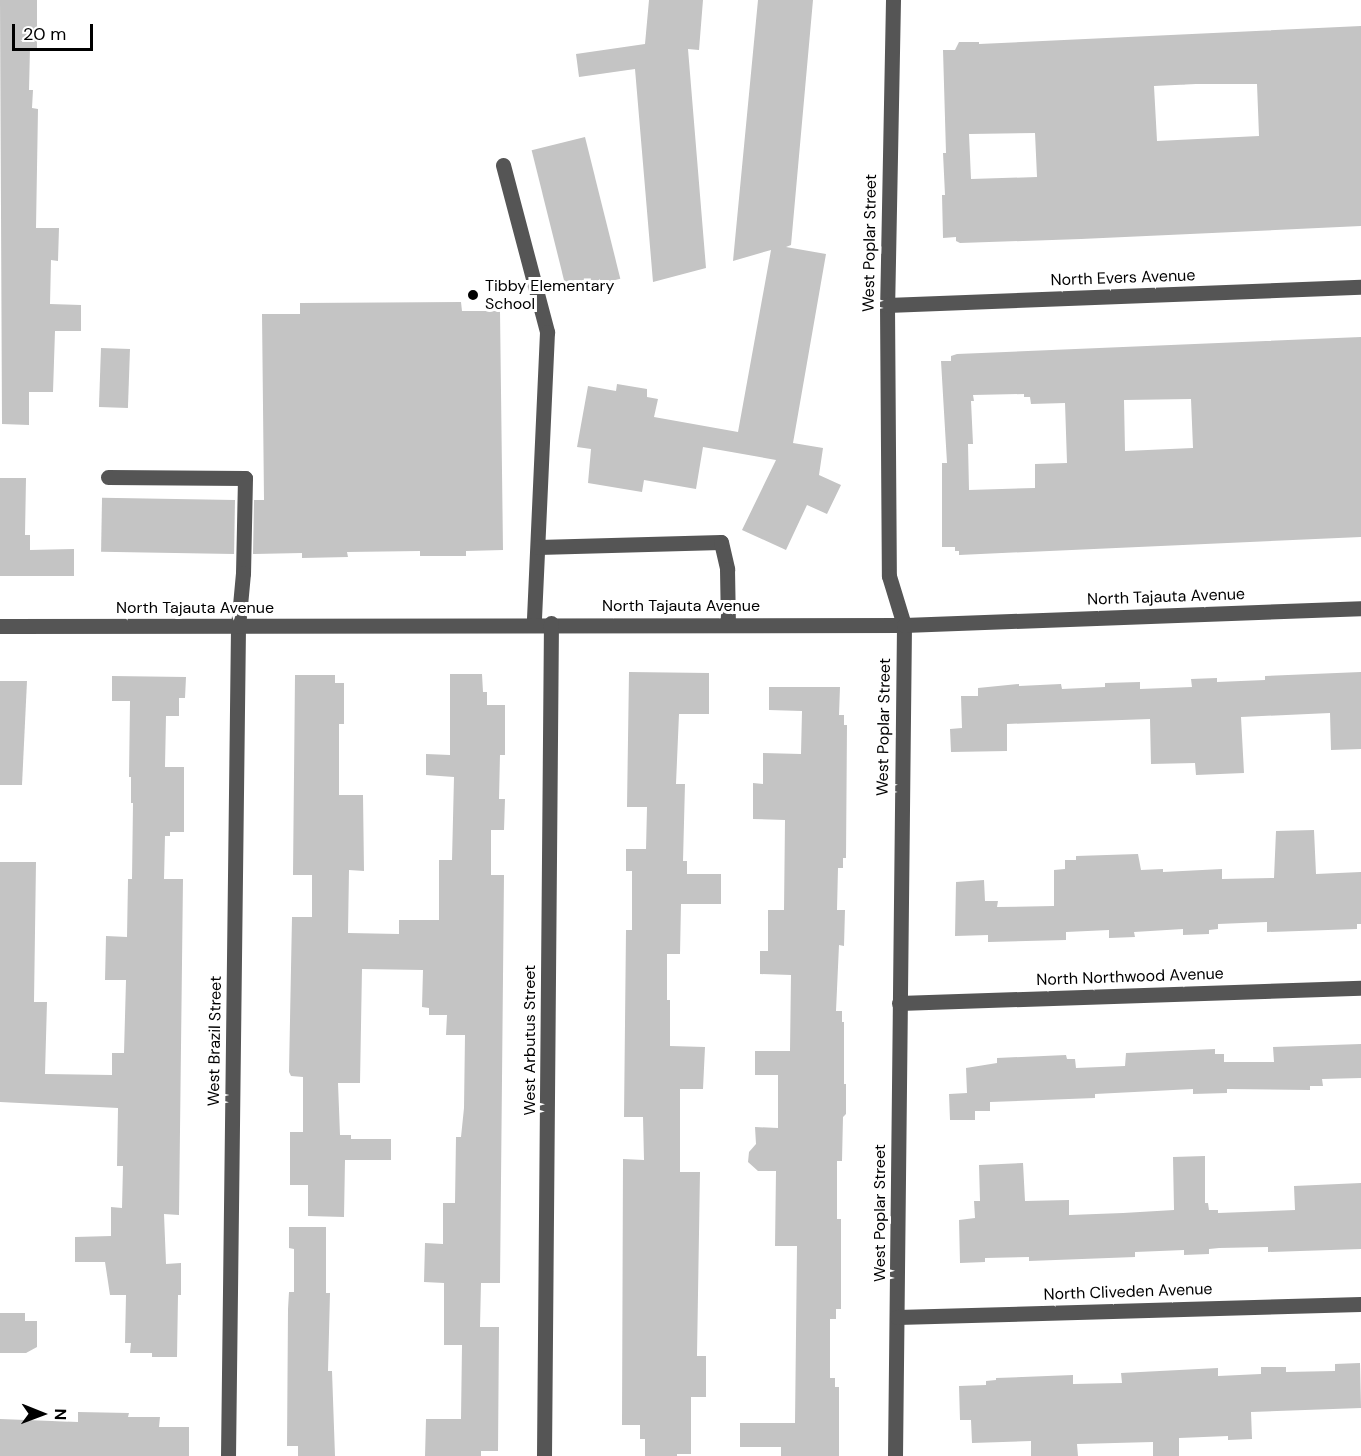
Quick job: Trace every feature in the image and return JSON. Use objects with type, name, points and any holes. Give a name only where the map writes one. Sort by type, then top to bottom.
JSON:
[{"type":"street","name":"West Poplar Street","points":[[893,0],[887,305],[889,576],[904,625],[896,1456]]},
{"type":"street","points":[[504,165],[547,332],[534,624]]},
{"type":"street","name":"North Evers Avenue","points":[[887,305],[1361,287]]},
{"type":"street","name":"West Brazil Street","points":[[108,477],[245,478],[243,573],[238,627],[228,1456]]},
{"type":"street","points":[[538,547],[721,542],[727,569],[728,624]]},
{"type":"street","name":"North Tajauta Avenue","points":[[0,626],[238,627],[551,623],[904,625],[1361,608]]},
{"type":"street","name":"West Arbutus Street","points":[[544,1456],[551,623]]},
{"type":"street","name":"North Northwood Avenue","points":[[899,1003],[1361,988]]},
{"type":"street","name":"North Cliveden Avenue","points":[[897,1317],[1361,1304]]},
{"type":"building","points":[[0,0],[37,0],[37,48],[30,48],[29,90],[33,90],[32,108],[38,109],[36,228],[59,228],[58,261],[51,260],[50,304],[81,305],[81,331],[55,331],[53,392],[29,392],[29,425],[2,424]]},
{"type":"building","points":[[649,0],[703,0],[699,50],[688,49],[706,268],[653,282],[635,69],[579,77],[576,54],[645,44]]},
{"type":"building","points":[[758,0],[813,0],[791,245],[786,247],[826,254],[793,443],[823,448],[819,475],[841,485],[827,514],[807,505],[786,550],[742,530],[776,460],[703,447],[696,489],[644,480],[642,492],[588,483],[591,449],[577,447],[588,386],[616,391],[617,384],[647,389],[647,397],[658,399],[654,417],[738,432],[771,250],[733,261]]},
{"type":"building","points":[[1361,26],[1361,226],[960,243],[956,241],[956,237],[943,238],[942,195],[945,195],[943,153],[946,153],[943,50],[955,50],[959,42],[979,42],[979,44]],"holes":[[[1257,84],[1259,136],[1157,141],[1154,86]],[[1035,133],[1037,177],[971,179],[969,134]]]},
{"type":"building","points":[[585,137],[620,279],[567,292],[532,150]]},
{"type":"building","points":[[461,302],[462,311],[500,311],[503,550],[466,551],[466,556],[420,556],[420,551],[347,552],[348,557],[302,558],[302,553],[253,554],[254,500],[264,500],[262,314],[300,314],[300,303]]},
{"type":"building","points":[[1361,337],[1361,537],[959,555],[955,547],[942,547],[942,463],[947,463],[941,361],[951,361],[951,356]],"holes":[[[1024,394],[1024,397],[1030,397],[1031,404],[1065,403],[1067,463],[1035,464],[1035,488],[969,490],[968,444],[973,444],[971,401],[974,401],[973,395]],[[1191,399],[1193,448],[1125,451],[1124,400]]]},
{"type":"building","points":[[101,348],[130,349],[128,408],[99,407]]},
{"type":"building","points":[[0,478],[26,478],[25,535],[30,535],[30,550],[74,549],[74,576],[0,576]]},
{"type":"building","points":[[102,498],[235,500],[234,554],[101,552]]},
{"type":"building","points":[[629,672],[709,673],[709,714],[679,714],[676,784],[685,784],[683,861],[687,861],[687,874],[721,874],[721,904],[681,904],[680,954],[667,954],[670,1046],[705,1047],[703,1089],[680,1089],[680,1172],[700,1172],[697,1356],[706,1356],[706,1397],[691,1397],[691,1454],[677,1454],[677,1456],[645,1456],[645,1439],[640,1439],[640,1425],[622,1425],[623,1159],[644,1160],[643,1117],[624,1117],[626,930],[632,930],[632,871],[626,871],[626,849],[646,849],[647,807],[627,807]]},
{"type":"building","points":[[1361,672],[1361,749],[1331,750],[1330,713],[1241,717],[1244,773],[1196,775],[1195,763],[1151,764],[1150,719],[1007,724],[1007,751],[951,752],[950,729],[962,728],[961,696],[978,696],[978,688],[1019,684],[1019,686],[1061,684],[1062,689],[1105,687],[1105,683],[1140,682],[1140,689],[1192,687],[1191,679],[1217,678],[1217,682],[1265,680],[1265,676]]},
{"type":"building","points":[[450,674],[482,674],[483,692],[487,692],[487,705],[505,705],[505,755],[500,755],[499,799],[505,799],[504,830],[491,830],[491,875],[504,875],[500,1283],[481,1283],[480,1327],[499,1327],[498,1451],[481,1451],[481,1456],[425,1456],[426,1419],[461,1419],[462,1345],[444,1345],[444,1283],[424,1282],[425,1243],[443,1244],[443,1203],[455,1203],[456,1137],[461,1137],[464,1108],[465,1035],[446,1035],[447,1015],[429,1015],[429,1008],[422,1007],[423,970],[362,969],[360,1083],[338,1083],[340,1135],[351,1135],[351,1139],[391,1139],[391,1160],[345,1160],[344,1217],[308,1216],[308,1185],[290,1185],[290,1132],[303,1132],[303,1077],[291,1076],[289,1072],[292,917],[312,917],[312,875],[293,875],[295,675],[335,675],[335,683],[344,683],[344,724],[339,724],[339,795],[363,795],[364,871],[349,870],[348,933],[399,934],[399,920],[439,920],[439,860],[452,860],[454,777],[426,775],[426,754],[450,755]]},
{"type":"building","points":[[112,676],[186,677],[185,698],[179,698],[179,716],[166,716],[165,767],[184,767],[184,832],[170,832],[170,836],[165,836],[164,879],[183,879],[179,1215],[164,1214],[166,1264],[181,1263],[177,1357],[152,1357],[152,1353],[130,1353],[131,1343],[125,1343],[126,1295],[110,1295],[105,1262],[75,1262],[75,1237],[111,1236],[111,1207],[122,1208],[123,1166],[117,1166],[118,1108],[0,1102],[0,862],[36,862],[34,1002],[47,1002],[45,1074],[112,1075],[112,1053],[124,1053],[126,980],[105,980],[106,936],[127,937],[128,879],[132,879],[133,803],[131,803],[131,777],[129,777],[130,701],[112,701]]},
{"type":"building","points":[[0,681],[27,681],[22,785],[0,785]]},
{"type":"building","points":[[769,687],[840,687],[839,715],[844,715],[844,725],[847,725],[846,858],[843,858],[843,868],[838,868],[837,910],[845,910],[844,946],[839,945],[836,1011],[842,1011],[842,1022],[844,1022],[844,1084],[846,1084],[842,1161],[837,1161],[837,1219],[841,1219],[841,1309],[836,1309],[836,1319],[830,1319],[830,1378],[835,1378],[835,1387],[839,1387],[839,1456],[781,1456],[781,1447],[740,1447],[740,1423],[795,1423],[797,1246],[775,1246],[776,1171],[758,1171],[748,1162],[749,1152],[756,1144],[755,1127],[778,1128],[778,1075],[755,1075],[755,1051],[790,1051],[791,975],[760,974],[760,951],[768,951],[768,910],[784,910],[785,820],[753,819],[753,783],[763,784],[763,753],[801,754],[802,711],[769,710]]},
{"type":"building","points":[[1314,830],[1316,874],[1361,872],[1361,924],[1357,924],[1357,929],[1267,932],[1267,922],[1218,924],[1218,929],[1209,930],[1209,934],[1183,935],[1183,929],[1134,932],[1135,937],[1109,938],[1109,930],[1066,932],[1066,940],[988,942],[988,935],[955,936],[956,882],[984,880],[985,901],[998,901],[997,907],[1054,906],[1054,870],[1065,869],[1065,860],[1076,860],[1076,856],[1138,854],[1141,870],[1163,869],[1163,872],[1222,869],[1222,879],[1274,878],[1276,831]]},
{"type":"building","points":[[1361,1044],[1361,1078],[1322,1079],[1323,1086],[1310,1086],[1310,1090],[1227,1089],[1227,1093],[1193,1094],[1193,1089],[1095,1094],[1095,1098],[990,1102],[990,1111],[975,1111],[975,1120],[950,1120],[949,1094],[967,1093],[966,1068],[997,1063],[997,1058],[1066,1055],[1067,1059],[1075,1059],[1076,1068],[1125,1066],[1126,1053],[1215,1049],[1215,1054],[1224,1054],[1224,1062],[1274,1062],[1273,1047]]},
{"type":"building","points":[[1205,1156],[1205,1203],[1208,1203],[1209,1210],[1218,1210],[1218,1213],[1295,1210],[1294,1186],[1361,1183],[1361,1249],[1268,1252],[1268,1247],[1219,1248],[1209,1249],[1209,1254],[1184,1255],[1184,1250],[1135,1252],[1135,1257],[1029,1261],[1029,1257],[985,1258],[985,1262],[960,1263],[959,1220],[975,1218],[974,1201],[980,1201],[979,1165],[1023,1163],[1025,1201],[1069,1200],[1069,1215],[1123,1213],[1174,1210],[1173,1157]]},
{"type":"building","points":[[289,1227],[326,1227],[326,1293],[330,1293],[328,1371],[332,1371],[335,1456],[298,1456],[298,1446],[287,1446],[288,1309],[289,1292],[294,1292],[294,1249],[289,1248]]},
{"type":"building","points":[[0,1313],[25,1313],[25,1321],[37,1321],[37,1347],[26,1353],[0,1353]]},
{"type":"building","points":[[1360,1363],[1361,1408],[1251,1412],[1252,1439],[1228,1440],[1228,1436],[1179,1438],[1179,1456],[1153,1456],[1153,1442],[1077,1444],[1078,1456],[1031,1456],[1031,1441],[972,1443],[971,1420],[960,1420],[959,1386],[986,1385],[986,1381],[996,1380],[996,1378],[1073,1375],[1073,1384],[1122,1383],[1121,1373],[1218,1368],[1218,1376],[1261,1374],[1261,1367],[1286,1367],[1286,1372],[1335,1371],[1335,1364]]},
{"type":"building","points":[[78,1412],[129,1413],[128,1417],[160,1417],[159,1427],[189,1427],[189,1456],[0,1456],[0,1419],[78,1422]]},
{"type":"place","name":"Tibby Elementary School","points":[[473,295]]}]
